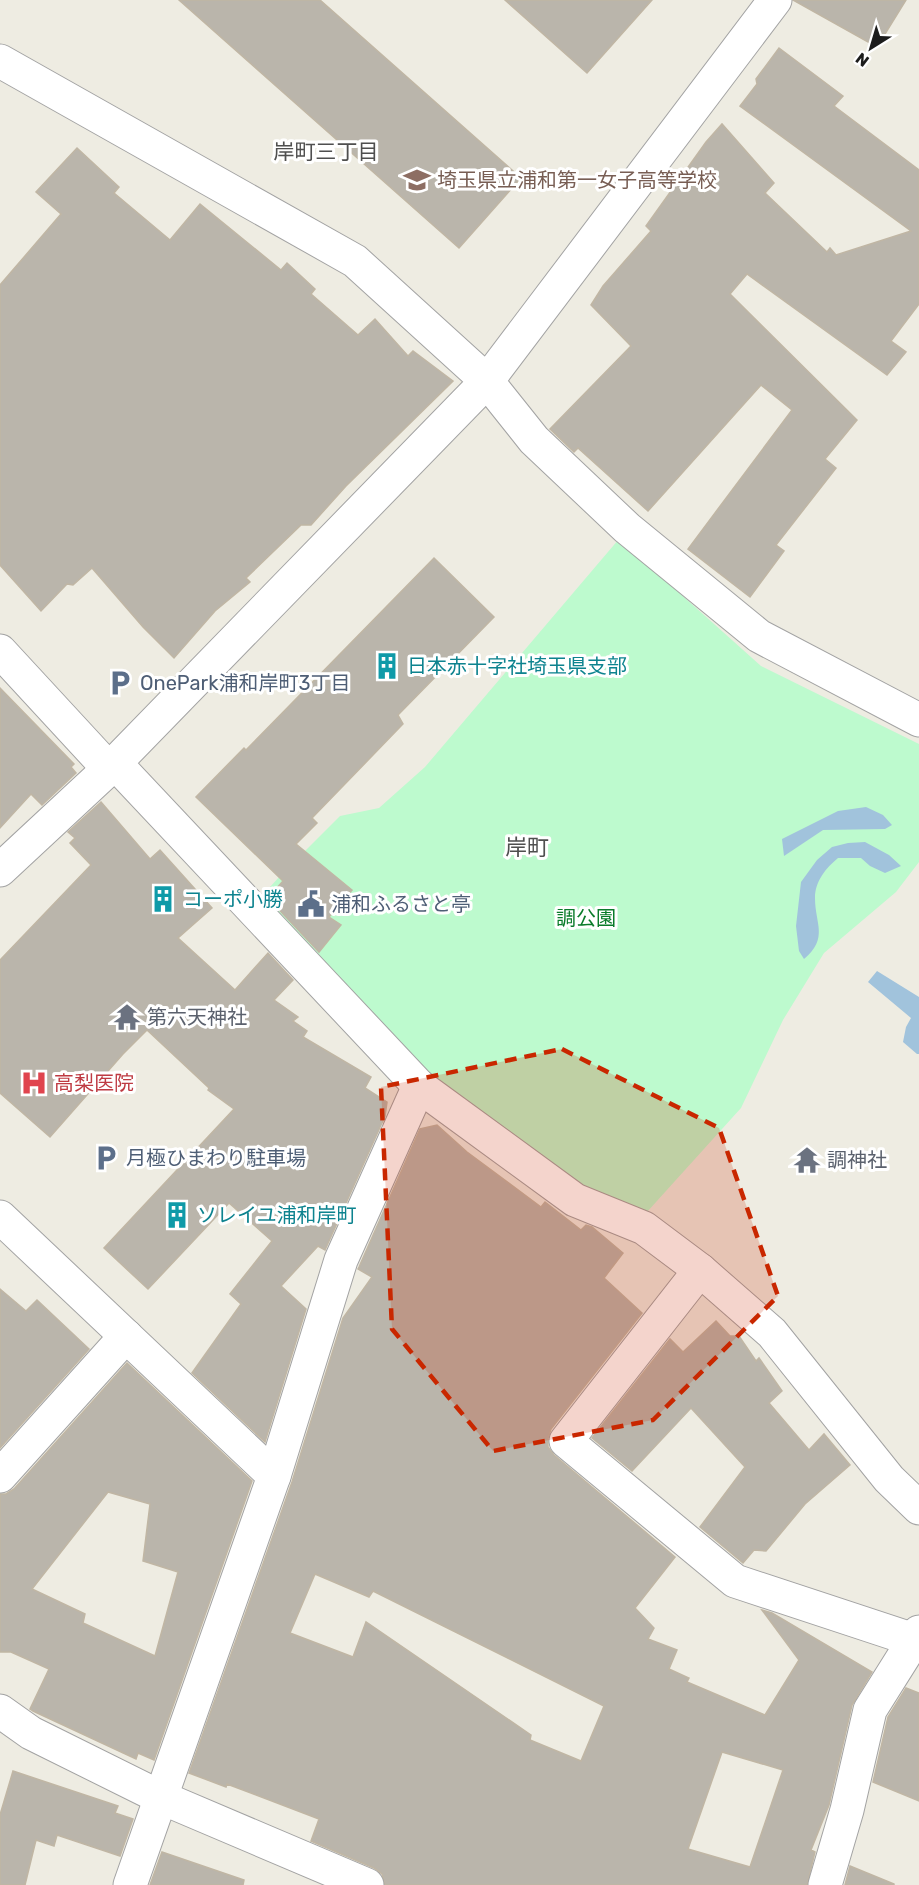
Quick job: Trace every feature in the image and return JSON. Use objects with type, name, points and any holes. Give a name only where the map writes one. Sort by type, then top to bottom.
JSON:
[{"type":"street","points":[[0,870],[112,766],[487,381],[775,0]]},
{"type":"street","points":[[0,61],[355,261],[487,381],[534,440],[627,528],[759,636],[919,720]]},
{"type":"street","points":[[0,651],[419,1086],[575,1200],[644,1228],[700,1270],[772,1333],[889,1479],[919,1508]]},
{"type":"street","points":[[130,1885],[274,1476],[341,1260],[419,1086]]},
{"type":"street","points":[[0,1217],[274,1476]]},
{"type":"street","points":[[700,1270],[566,1441],[735,1581],[916,1636],[870,1710],[847,1810],[825,1885]]},
{"type":"street","points":[[0,1476],[126,1336]]},
{"type":"street","points":[[0,1711],[31,1733],[160,1797],[367,1885]]},
{"type":"highlighted area","points":[[562,1049],[719,1128],[778,1296],[653,1420],[493,1451],[392,1329],[381,1087]]},
{"type":"green space","name":"調公園","points":[[619,539],[761,666],[919,744],[919,862],[896,892],[824,953],[783,1020],[741,1108],[647,1212],[588,1188],[524,1148],[443,1090],[260,898],[340,816],[379,808],[425,767]]},
{"type":"water","points":[[866,807],[883,815],[892,825],[885,829],[823,830],[784,856],[782,839],[838,811]]},
{"type":"water","points":[[865,842],[889,855],[901,866],[885,873],[870,866],[861,858],[838,858],[822,875],[817,886],[815,898],[818,937],[812,951],[804,959],[799,951],[796,926],[801,882],[817,860],[832,847]]},
{"type":"water","points":[[877,971],[919,997],[919,1054],[903,1042],[906,1027],[911,1018],[868,982]]},
{"type":"building","points":[[179,0],[320,0],[521,178],[459,248]]},
{"type":"building","points":[[505,0],[652,0],[587,73]]},
{"type":"building","points":[[793,0],[906,0],[877,47]]},
{"type":"building","points":[[779,48],[843,96],[834,106],[919,170],[919,304],[891,341],[906,352],[887,375],[747,274],[730,294],[857,420],[825,459],[836,468],[776,545],[784,551],[750,597],[688,549],[792,410],[761,385],[648,511],[578,448],[574,452],[550,429],[631,346],[591,305],[603,286],[651,231],[646,226],[706,142],[722,124],[774,183],[765,193],[827,252],[830,248],[836,255],[911,231],[740,106],[757,84],[756,79]]},
{"type":"building","points":[[77,148],[119,187],[114,193],[170,240],[200,204],[281,270],[287,263],[315,289],[311,294],[358,335],[375,319],[408,356],[413,351],[453,381],[346,486],[311,525],[301,525],[246,578],[250,582],[215,611],[174,658],[143,627],[92,568],[73,585],[67,584],[41,611],[0,565],[0,285],[61,214],[36,192]]},
{"type":"building","points":[[434,558],[494,617],[398,715],[403,724],[312,818],[317,823],[296,844],[352,890],[329,917],[341,925],[319,952],[268,898],[283,881],[196,797],[244,748],[246,750]]},
{"type":"building","points":[[0,688],[74,764],[71,767],[76,773],[42,805],[31,794],[0,828]]},
{"type":"building","points":[[101,802],[150,859],[160,850],[212,908],[178,938],[235,990],[268,953],[293,980],[274,1000],[298,1017],[293,1021],[307,1031],[303,1037],[371,1077],[365,1088],[387,1102],[385,1116],[325,1250],[318,1246],[281,1286],[306,1309],[265,1442],[192,1373],[241,1304],[230,1294],[272,1241],[229,1203],[148,1289],[104,1248],[234,1109],[208,1090],[209,1088],[147,1030],[50,1137],[0,1093],[0,960],[91,865],[70,843],[75,838],[68,832]]},
{"type":"building","points":[[437,1125],[467,1152],[541,1207],[545,1202],[581,1230],[586,1225],[592,1227],[623,1253],[604,1278],[642,1313],[551,1429],[548,1447],[554,1455],[675,1557],[635,1608],[654,1628],[648,1639],[677,1650],[669,1669],[689,1678],[687,1682],[765,1715],[799,1660],[762,1610],[772,1613],[872,1672],[852,1705],[829,1805],[811,1850],[815,1852],[807,1885],[385,1885],[382,1874],[374,1868],[311,1841],[319,1819],[227,1784],[226,1787],[189,1773],[292,1482],[343,1318],[372,1277],[358,1269],[420,1129]],"holes":[[[315,1574],[369,1597],[373,1591],[604,1706],[581,1761],[530,1740],[531,1735],[366,1622],[353,1657],[290,1633]],[[722,1752],[783,1770],[750,1867],[688,1849]]]},
{"type":"building","points":[[0,1289],[26,1311],[37,1300],[89,1349],[0,1448]]},
{"type":"building","points":[[716,1321],[730,1336],[739,1336],[756,1361],[759,1358],[782,1391],[769,1403],[809,1450],[824,1434],[850,1465],[805,1504],[766,1551],[754,1550],[743,1563],[700,1527],[745,1467],[691,1408],[632,1471],[592,1438],[670,1339],[683,1352]]},
{"type":"building","points":[[127,1363],[252,1481],[154,1760],[138,1753],[136,1759],[30,1709],[49,1669],[11,1652],[0,1652],[0,1494],[6,1494],[14,1489]],"holes":[[[108,1492],[150,1504],[143,1561],[178,1572],[155,1656],[83,1623],[85,1614],[32,1589]]]},
{"type":"building","points":[[906,1688],[919,1693],[919,1801],[873,1782],[888,1717]]},
{"type":"building","points":[[13,1771],[118,1806],[115,1813],[133,1819],[120,1856],[57,1835],[54,1846],[36,1840],[25,1885],[0,1885],[0,1815]]},
{"type":"building","points":[[162,1852],[244,1880],[243,1885],[150,1885]]},
{"type":"building","points":[[850,1866],[894,1884],[894,1885],[845,1885]]},
{"type":"place","name":"埼玉県立浦和第一女子高等学校","points":[[417,180]]},
{"type":"place","name":"日本赤十字社埼玉県支部","points":[[387,666]]},
{"type":"place","name":"OnePark浦和岸町3丁目","points":[[120,683]]},
{"type":"place","name":"コーポ小勝","points":[[163,899]]},
{"type":"place","name":"浦和ふるさと亭","points":[[311,904]]},
{"type":"place","name":"第六天神社","points":[[127,1017]]},
{"type":"place","name":"高梨医院","points":[[34,1083]]},
{"type":"place","name":"月極ひまわり駐車場","points":[[106,1158]]},
{"type":"place","name":"調神社","points":[[807,1160]]},
{"type":"place","name":"ソレイユ浦和岸町","points":[[177,1215]]},
{"type":"district","name":"岸町三丁目","points":[[326,152]]},
{"type":"district","name":"岸町","points":[[527,847]]}]
